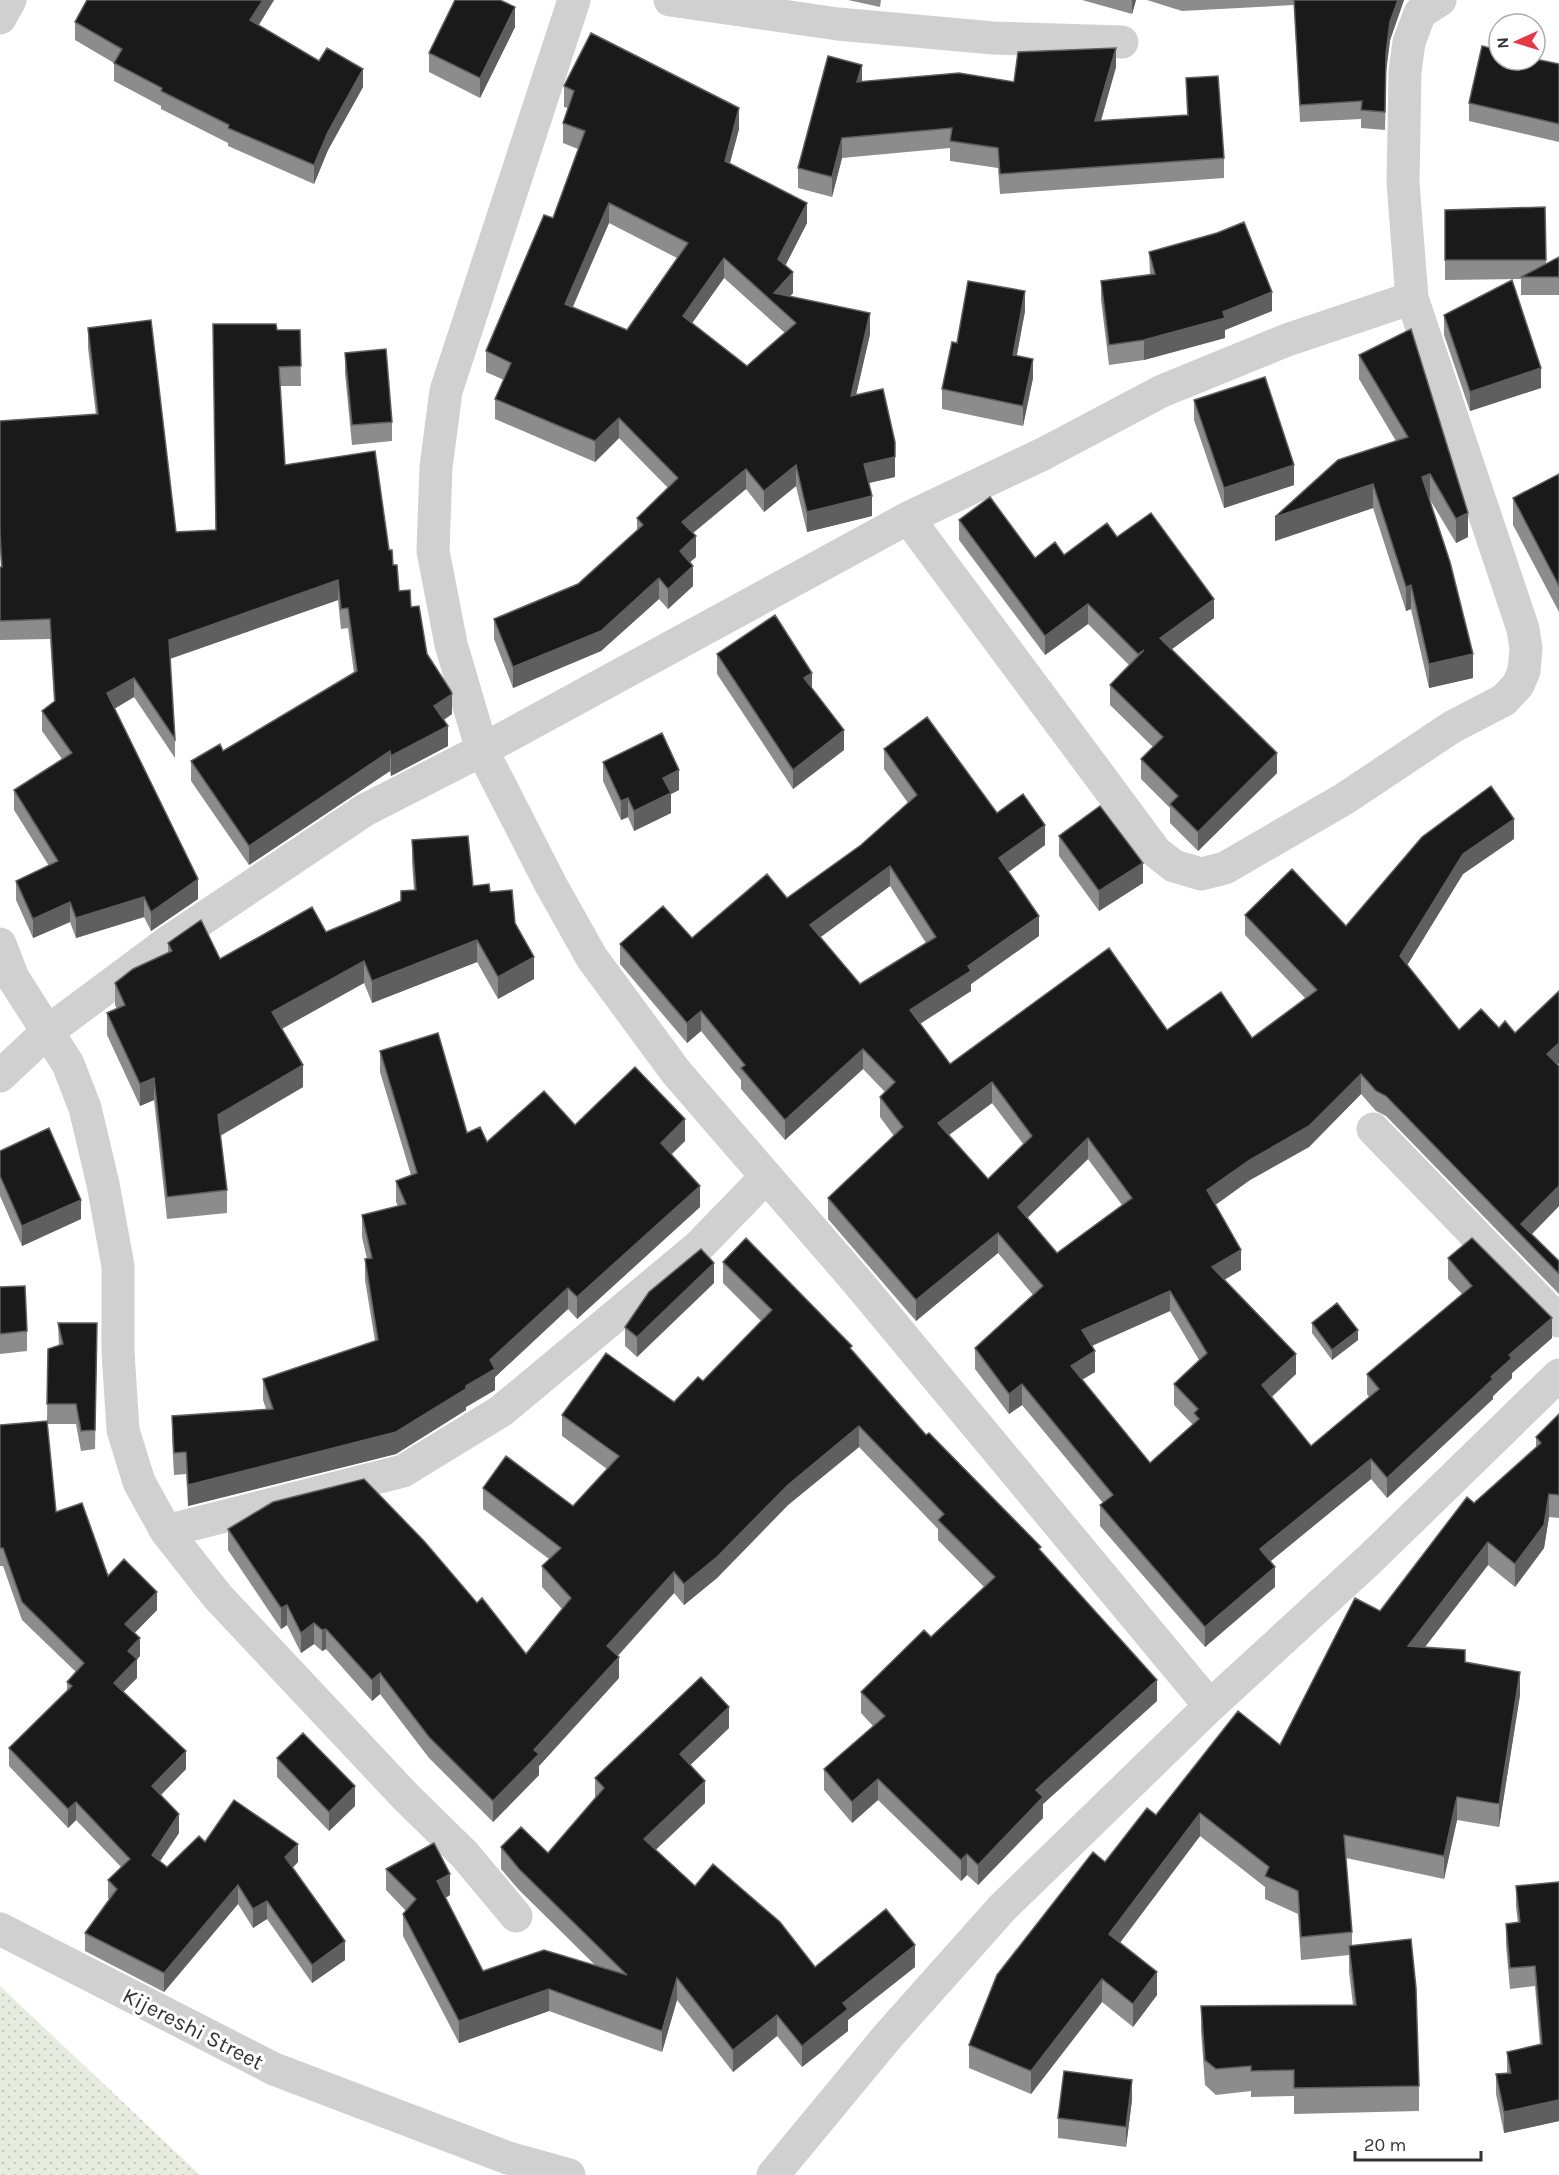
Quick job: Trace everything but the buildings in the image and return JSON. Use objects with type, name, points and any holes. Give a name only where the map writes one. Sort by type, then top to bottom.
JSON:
[{"type":"street","points":[[0,18],[10,0]]},
{"type":"street","points":[[574,0],[446,392],[436,467],[433,551],[451,644],[482,750],[551,885],[592,958],[676,1072],[855,1279],[1210,1706]]},
{"type":"street","points":[[670,0],[838,24],[957,35],[1122,42]]},
{"type":"street","points":[[908,518],[1156,852],[1174,866],[1201,874],[1225,868],[1344,799],[1452,728],[1504,700],[1518,685],[1524,671],[1526,648],[1523,629],[1412,298],[1403,183],[1405,72],[1409,42],[1420,13],[1440,0]]},
{"type":"street","points":[[0,1076],[47,1032],[168,942],[365,810],[482,750],[908,518],[1043,454],[1162,391],[1287,340],[1412,298]]},
{"type":"street","points":[[0,944],[13,978],[68,1064],[85,1108],[103,1184],[118,1266],[118,1352],[123,1430],[139,1482],[166,1531],[218,1597],[405,1796],[465,1855],[516,1916]]},
{"type":"street","points":[[1373,1129],[1559,1321]]},
{"type":"street","points":[[166,1531],[403,1471],[501,1411],[698,1246],[766,1177]]},
{"type":"street","points":[[773,2175],[888,2036],[1003,1907],[1210,1706],[1369,1560],[1559,1375]]},
{"type":"street","name":"Kijereshi Street","points":[[0,1929],[274,2069],[508,2158],[569,2175]]},
{"type":"shaded area","points":[[0,1986],[200,2175],[0,2175]]}]
